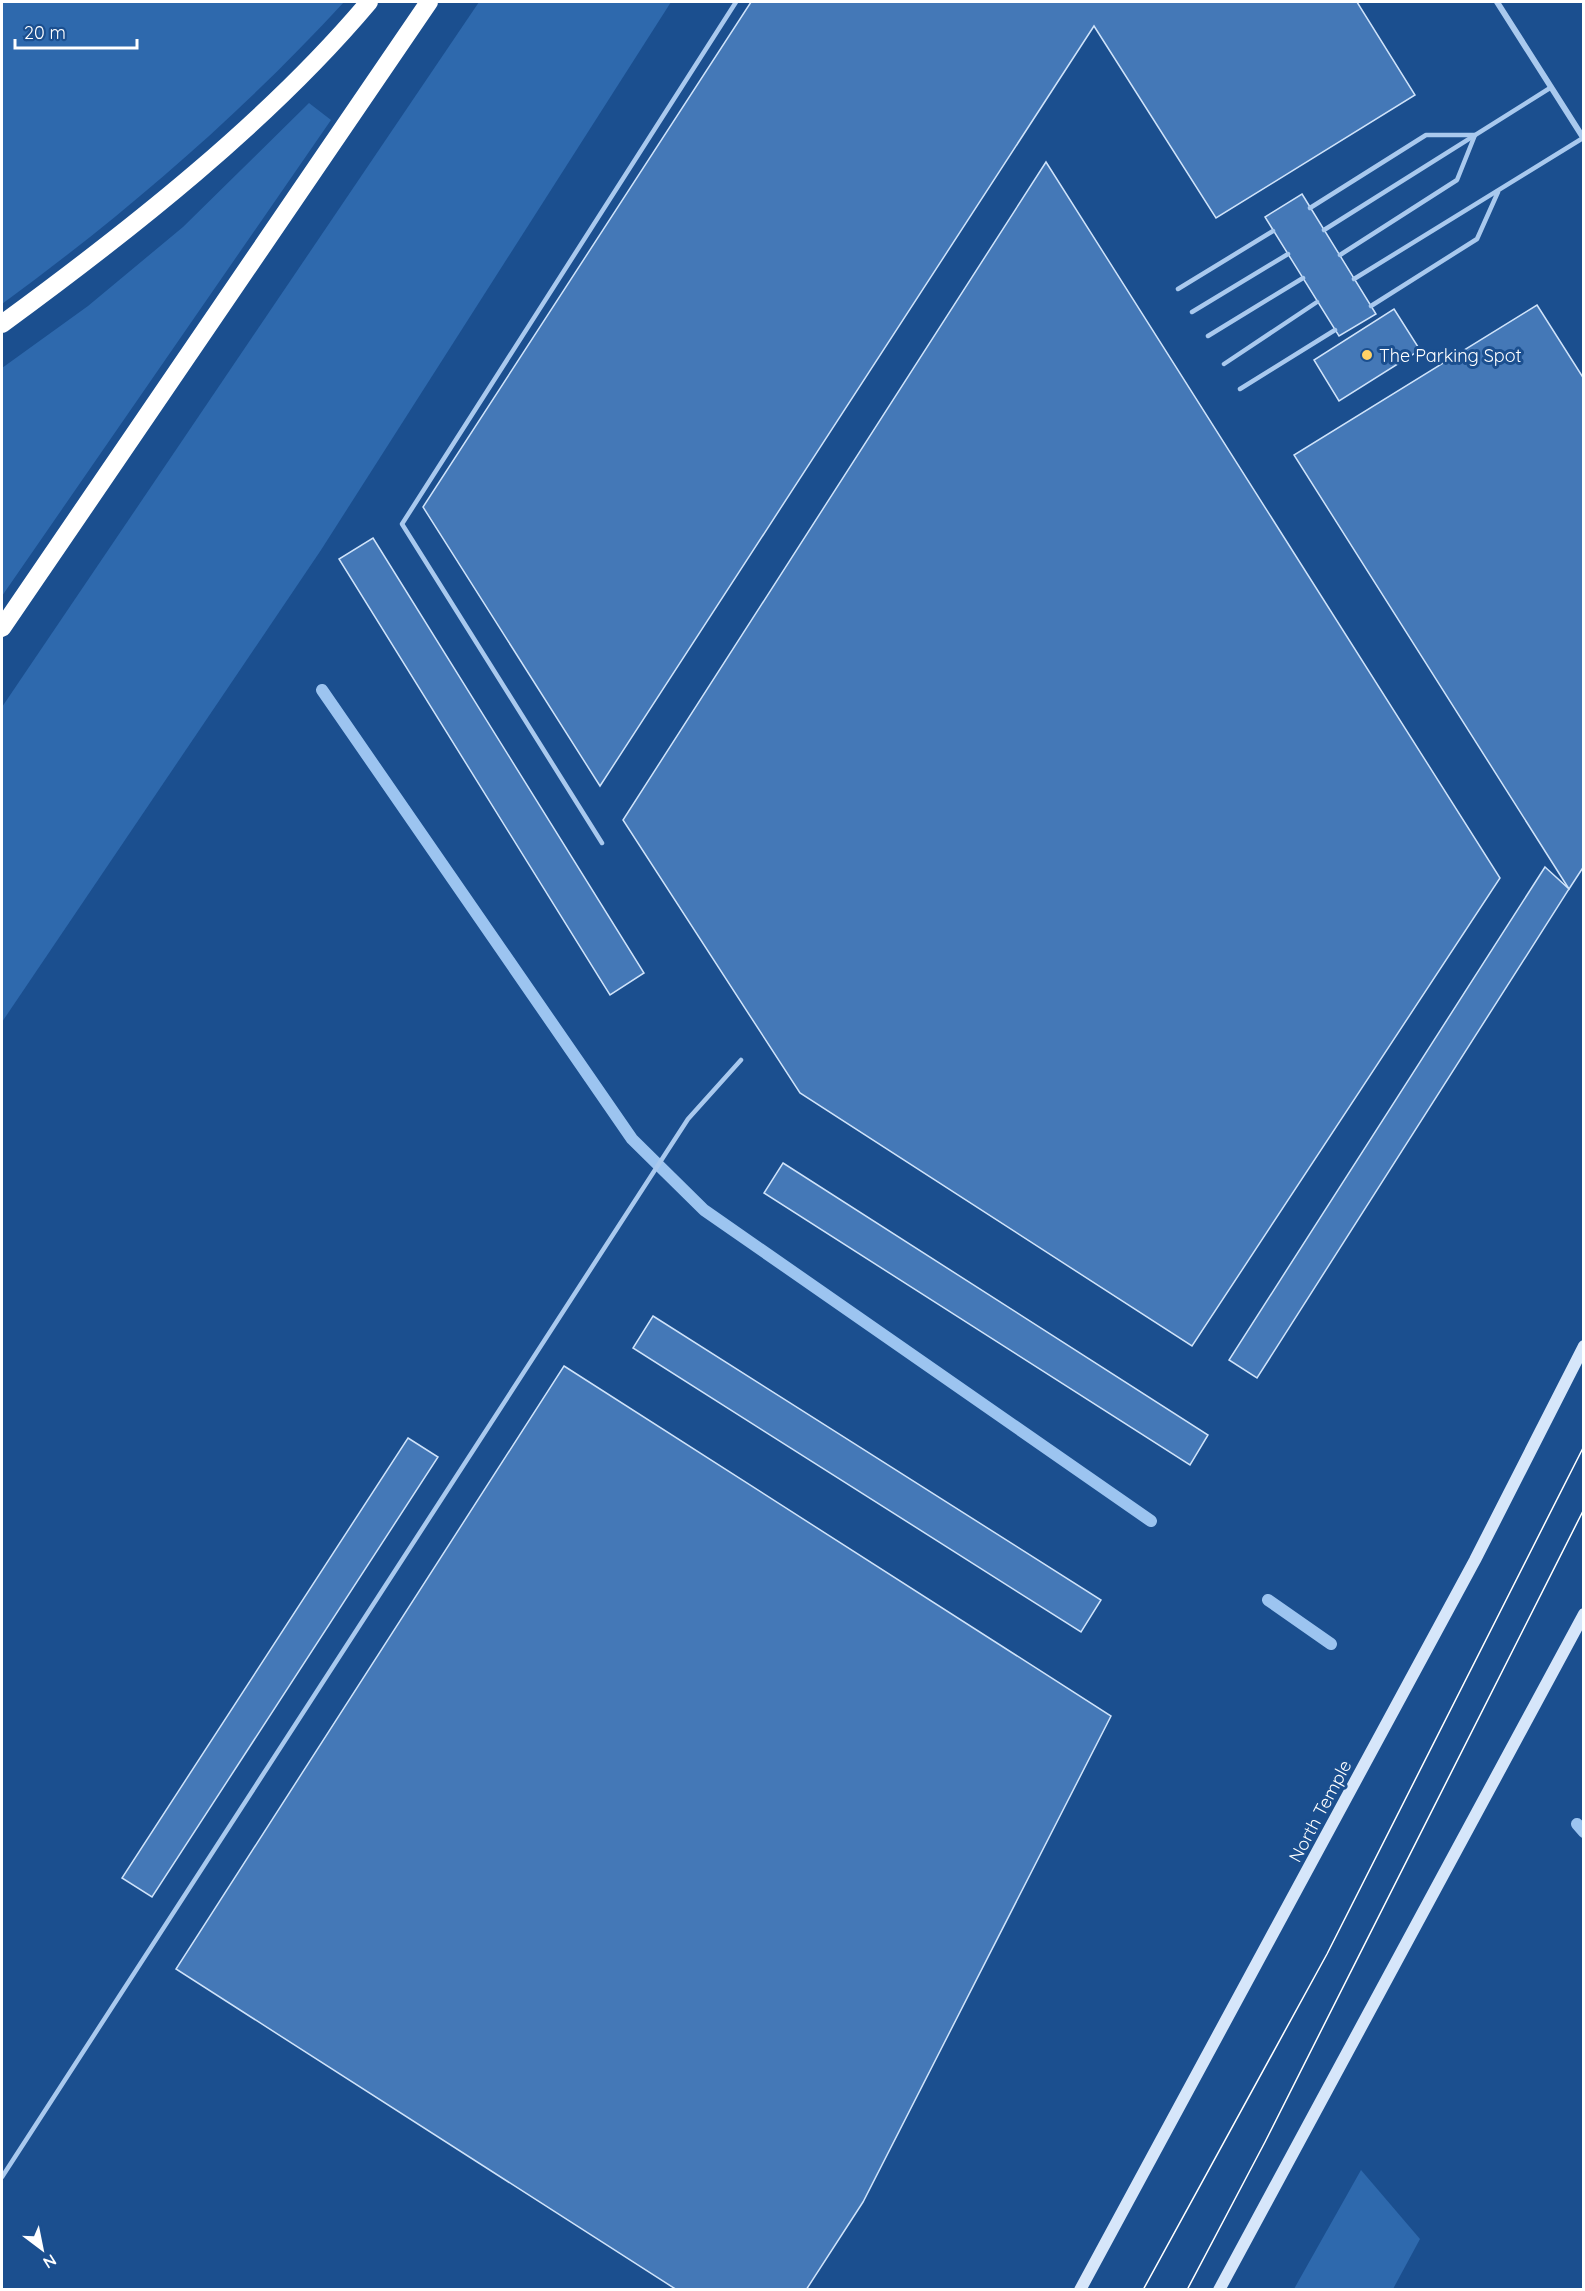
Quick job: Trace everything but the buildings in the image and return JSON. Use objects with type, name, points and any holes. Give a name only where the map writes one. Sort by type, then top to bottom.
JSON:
[{"type":"highway","points":[[2,324],[51,288],[224,149],[346,28],[369,2]]},
{"type":"highway","points":[[2,628],[429,2]]},
{"type":"main road","name":"North Temple","points":[[1080,2289],[1470,1571],[1584,1346]]},
{"type":"main road","points":[[1219,2289],[1584,1614]]},
{"type":"street","points":[[1497,2],[1583,139]]},
{"type":"lane","points":[[602,843],[402,524],[736,2]]},
{"type":"lane","points":[[1324,230],[1550,88]]},
{"type":"lane","points":[[1310,208],[1426,135],[1476,135]]},
{"type":"lane","points":[[1340,255],[1457,180],[1476,135]]},
{"type":"lane","points":[[1354,279],[1583,139]]},
{"type":"lane","points":[[1371,306],[1478,239],[1498,191]]},
{"type":"lane","points":[[1178,289],[1273,231]]},
{"type":"lane","points":[[1192,312],[1288,254]]},
{"type":"lane","points":[[1208,336],[1303,278]]},
{"type":"lane","points":[[1224,363],[1317,302]]},
{"type":"lane","points":[[1240,389],[1335,330]]},
{"type":"lane","points":[[2,2177],[688,1119],[741,1060]]},
{"type":"shaded area","points":[[2,2],[344,2],[264,84],[180,161],[93,235],[2,304]]},
{"type":"shaded area","points":[[479,2],[671,2],[321,550],[2,1022],[2,707]]},
{"type":"shaded area","points":[[309,103],[331,120],[2,596],[2,368],[88,306],[183,227]]},
{"type":"shaded area","points":[[1361,2170],[1420,2239],[1393,2289],[1294,2289]]},
{"type":"waterway","points":[[322,690],[632,1139],[704,1210],[1151,1521]]},
{"type":"waterway","points":[[1268,1600],[1331,1644]]},
{"type":"waterway","points":[[1577,1824],[1584,1832]]},
{"type":"tram line","points":[[1143,2290],[1327,1954],[1584,1446]]},
{"type":"tram line","points":[[1187,2290],[1265,2142],[1584,1509]]},
{"type":"place","name":"The Parking Spot","points":[[1367,355]]}]
